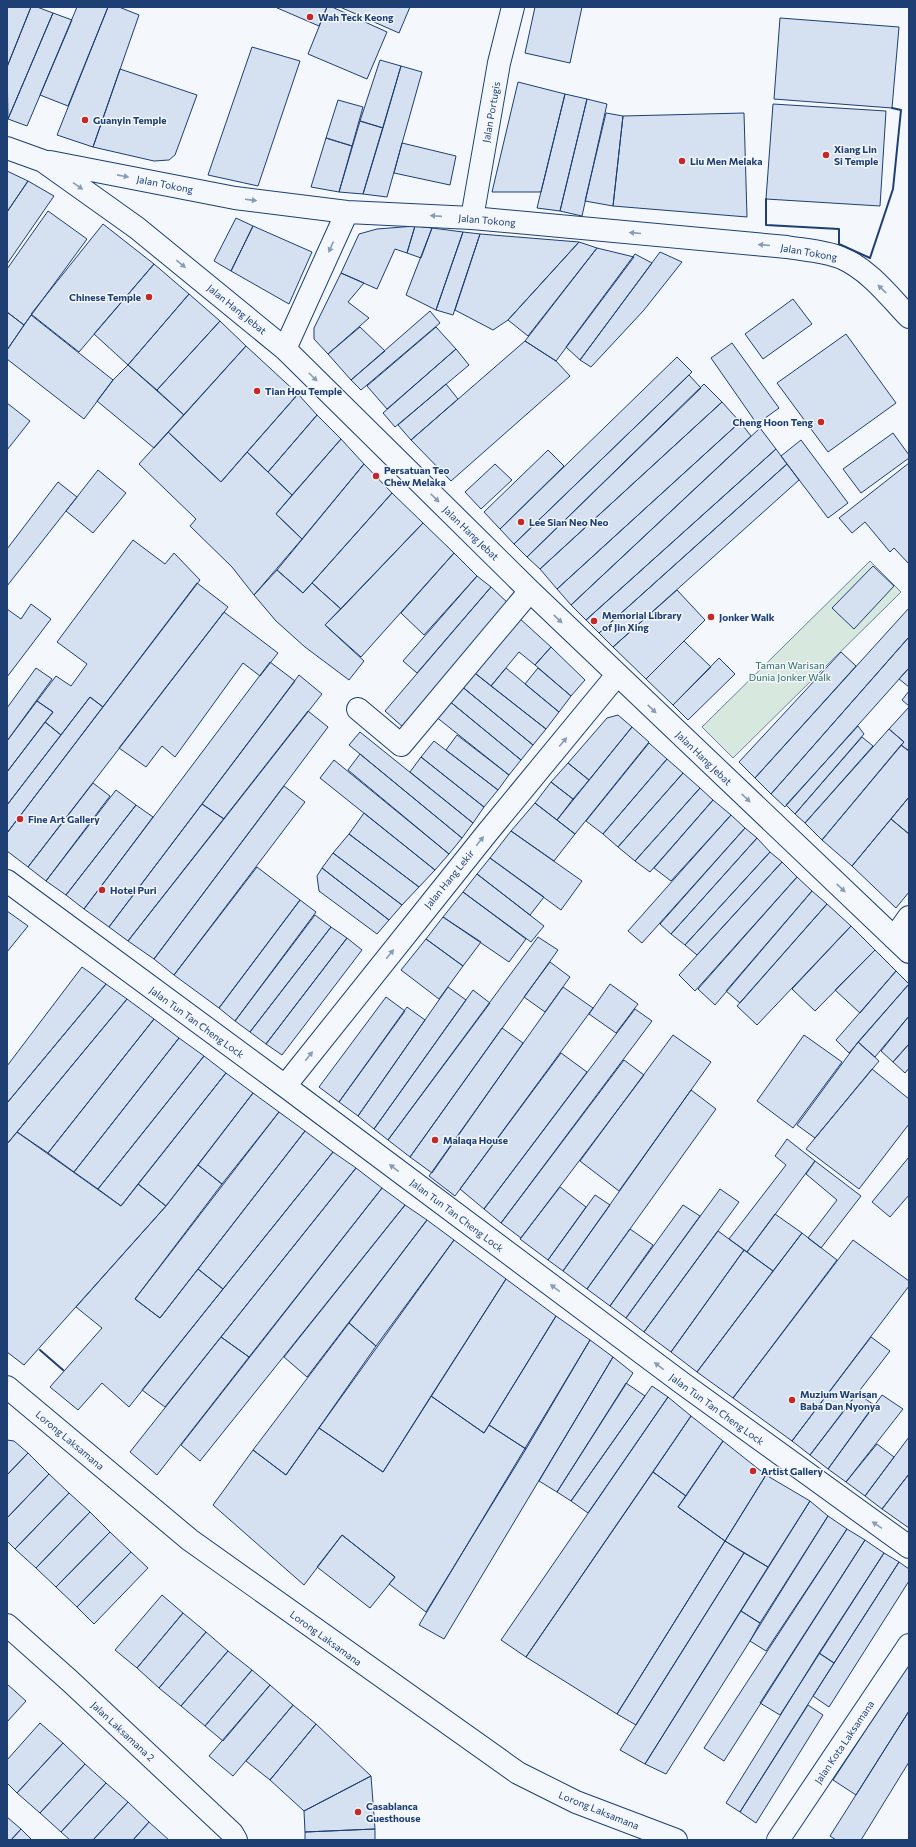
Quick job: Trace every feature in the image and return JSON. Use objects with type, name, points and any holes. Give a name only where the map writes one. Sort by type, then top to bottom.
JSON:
[{"type":"street","name":"Jalan Portugis","points":[[472,218],[499,63],[512,7]]},
{"type":"street","name":"Jalan Hang Jebat","points":[[7,148],[43,161],[137,228],[285,349],[530,592],[901,945]]},
{"type":"street","name":"Jalan Tokong","points":[[43,161],[235,198],[347,212],[472,218],[787,247],[821,252],[841,258],[859,267],[909,317]]},
{"type":"street","points":[[285,349],[347,212]]},
{"type":"street","points":[[358,709],[401,745],[530,592]]},
{"type":"street","name":"Jalan Hang Lekir","points":[[285,1086],[482,839],[617,675]]},
{"type":"street","name":"Jalan Tun Tan Cheng Lock","points":[[7,881],[285,1086],[682,1383],[909,1547]]},
{"type":"street","points":[[901,945],[909,917]]},
{"type":"street","name":"Lorong Laksamana","points":[[7,1387],[190,1540],[518,1773],[576,1802],[676,1840]]},
{"type":"street","name":"Jalan Laksamana 2","points":[[7,1625],[70,1681],[232,1833],[236,1840]]},
{"type":"street","name":"Jalan Kota Laksamana","points":[[778,1840],[909,1645]]},
{"type":"green space","name":"Taman Warisan Dunia Jonker Walk","points":[[870,561],[901,592],[733,758],[702,727]]},
{"type":"building","points":[[7,7],[31,7],[7,67]]},
{"type":"building","points":[[31,7],[37,7],[53,13],[8,119],[7,67]]},
{"type":"building","points":[[77,7],[108,7],[68,106],[40,95]]},
{"type":"building","points":[[108,7],[119,7],[139,15],[93,147],[57,135]]},
{"type":"building","name":"Wah Teck Keong","points":[[275,7],[327,7],[319,26]]},
{"type":"building","points":[[327,7],[332,7],[387,32],[367,79],[308,54]]},
{"type":"building","points":[[340,7],[410,7],[399,33]]},
{"type":"building","points":[[535,7],[582,7],[570,63],[525,53]]},
{"type":"building","points":[[53,13],[72,20],[27,126],[8,119]]},
{"type":"building","points":[[780,18],[899,27],[892,108],[774,99]]},
{"type":"building","points":[[252,47],[300,61],[258,186],[208,175]]},
{"type":"building","points":[[380,60],[401,66],[383,128],[360,121]]},
{"type":"building","points":[[401,66],[422,72],[387,197],[363,194]]},
{"type":"building","points":[[120,69],[197,95],[175,155],[169,160],[154,161],[93,147]]},
{"type":"building","points":[[518,82],[565,94],[541,192],[492,192]]},
{"type":"building","points":[[565,94],[587,99],[560,211],[537,208]]},
{"type":"building","points":[[587,99],[607,104],[582,216],[560,211]]},
{"type":"building","points":[[338,100],[363,107],[352,146],[326,138]]},
{"type":"building","name":"Xiang Lin Si Temple","points":[[773,104],[886,111],[880,206],[766,199]]},
{"type":"building","points":[[606,113],[623,116],[613,206],[585,201]]},
{"type":"building","name":"Liu Men Melaka","points":[[744,113],[747,217],[613,206],[623,116]]},
{"type":"building","points":[[360,121],[383,128],[363,194],[339,192]]},
{"type":"building","points":[[326,138],[352,146],[339,192],[311,187]]},
{"type":"building","points":[[402,143],[456,156],[450,185],[394,173]]},
{"type":"building","points":[[7,171],[28,181],[7,212]]},
{"type":"building","points":[[28,181],[54,196],[7,264],[7,212]]},
{"type":"building","points":[[48,211],[87,239],[24,325],[7,312],[7,269]]},
{"type":"building","points":[[236,218],[253,226],[231,271],[214,261]]},
{"type":"building","points":[[103,224],[154,264],[79,352],[31,314]]},
{"type":"building","points":[[253,226],[312,252],[289,304],[231,271]]},
{"type":"building","points":[[415,226],[432,228],[421,258],[407,253]]},
{"type":"building","points":[[415,226],[407,253],[395,249],[377,289],[341,273],[359,234],[377,229]]},
{"type":"building","points":[[432,228],[463,232],[436,310],[406,295]]},
{"type":"building","points":[[463,232],[480,234],[453,315],[436,310]]},
{"type":"building","points":[[480,234],[579,242],[508,320],[493,330],[455,310]]},
{"type":"building","points":[[579,242],[597,248],[528,336],[508,320]]},
{"type":"building","points":[[597,248],[634,257],[556,361],[525,341]]},
{"type":"building","points":[[660,252],[682,262],[644,310],[591,367],[580,360]]},
{"type":"building","points":[[635,254],[652,263],[580,360],[566,347]]},
{"type":"building","points":[[154,264],[189,294],[128,365],[94,334]]},
{"type":"building","points":[[341,273],[364,283],[348,302],[369,318],[328,354],[314,339],[314,328]]},
{"type":"building","points":[[189,294],[220,321],[157,390],[128,365]]},
{"type":"building","points":[[793,299],[812,324],[763,359],[745,334]]},
{"type":"building","points":[[430,311],[440,323],[361,390],[351,380]]},
{"type":"building","points":[[7,312],[24,325],[7,350]]},
{"type":"building","points":[[31,315],[113,380],[84,419],[7,359],[7,350]]},
{"type":"building","points":[[220,321],[246,346],[184,415],[157,390]]},
{"type":"building","points":[[360,327],[385,351],[351,380],[328,354]]},
{"type":"building","points":[[436,327],[456,349],[387,409],[367,386]]},
{"type":"building","points":[[846,334],[896,403],[828,452],[777,383]]},
{"type":"building","points":[[525,341],[556,361],[570,376],[451,481],[411,440]]},
{"type":"building","points":[[732,343],[779,408],[757,424],[711,358]]},
{"type":"building","points":[[246,346],[298,394],[221,482],[168,432]]},
{"type":"building","points":[[456,349],[469,365],[395,427],[383,413]]},
{"type":"building","points":[[677,357],[692,372],[514,544],[500,529]]},
{"type":"building","points":[[128,365],[184,415],[154,448],[97,401],[113,380]]},
{"type":"building","points":[[689,375],[701,388],[527,557],[514,544]]},
{"type":"building","points":[[446,384],[458,399],[411,440],[398,425]]},
{"type":"building","points":[[704,384],[722,402],[540,569],[527,557]]},
{"type":"building","points":[[298,394],[317,415],[268,472],[247,452]]},
{"type":"building","points":[[722,402],[740,422],[557,589],[540,569]]},
{"type":"building","points":[[7,403],[30,421],[7,450]]},
{"type":"building","points":[[317,415],[341,439],[292,495],[268,472]]},
{"type":"building","points":[[740,422],[751,436],[571,605],[557,589]]},
{"type":"building","points":[[760,428],[776,449],[586,620],[571,605]]},
{"type":"building","points":[[168,432],[221,482],[247,452],[292,495],[276,514],[302,539],[254,595],[232,567],[190,526],[196,519],[139,464]]},
{"type":"building","points":[[893,433],[909,455],[909,458],[861,493],[843,469]]},
{"type":"building","points":[[341,439],[364,464],[302,539],[276,514]]},
{"type":"building","points":[[801,440],[848,503],[828,518],[781,456]]},
{"type":"building","points":[[776,449],[787,464],[599,633],[586,620]]},
{"type":"building","points":[[548,450],[564,466],[500,529],[484,512]]},
{"type":"building","points":[[909,463],[909,564],[894,548],[890,552],[865,522],[852,533],[839,518]]},
{"type":"building","points":[[364,464],[392,493],[303,593],[277,570]]},
{"type":"building","points":[[495,464],[512,480],[481,509],[465,492]]},
{"type":"building","points":[[787,464],[799,480],[613,647],[599,633]]},
{"type":"building","points":[[98,470],[126,493],[93,533],[66,511]]},
{"type":"building","points":[[58,482],[77,497],[7,586],[7,549]]},
{"type":"building","points":[[392,493],[423,523],[341,609],[312,583]]},
{"type":"building","points":[[423,523],[454,553],[361,657],[325,625]]},
{"type":"building","points":[[133,540],[165,564],[174,553],[200,580],[103,707],[90,697],[61,735],[45,722],[53,712],[37,701],[56,676],[71,686],[87,664],[57,642]]},
{"type":"building","points":[[454,553],[477,576],[424,635],[401,613]]},
{"type":"building","points":[[873,566],[894,586],[854,629],[832,608]]},
{"type":"building","points":[[277,570],[303,593],[312,583],[341,609],[325,625],[364,661],[349,680],[305,647],[276,621],[254,595]]},
{"type":"building","points":[[477,576],[491,587],[417,673],[403,661]]},
{"type":"building","points":[[197,583],[228,607],[28,867],[7,851],[7,833]]},
{"type":"building","points":[[491,587],[510,605],[404,728],[385,711]]},
{"type":"building","points":[[677,590],[705,620],[646,679],[613,647]]},
{"type":"building","points":[[31,604],[51,619],[7,677],[7,609],[21,619]]},
{"type":"building","points":[[909,608],[909,637],[771,794],[755,778]]},
{"type":"building","points":[[224,612],[278,653],[260,676],[243,663],[175,757],[162,746],[146,767],[119,748]]},
{"type":"building","points":[[518,617],[551,647],[535,665],[519,652],[491,686],[471,670]]},
{"type":"building","points":[[909,637],[909,668],[785,807],[771,794]]},
{"type":"building","points":[[684,641],[711,667],[673,705],[646,679]]},
{"type":"building","points":[[551,647],[585,680],[571,696],[535,665]]},
{"type":"building","points":[[841,652],[856,666],[755,778],[739,762]]},
{"type":"building","points":[[719,658],[735,674],[688,720],[673,705]]},
{"type":"building","points":[[270,662],[295,681],[109,927],[84,909]]},
{"type":"building","points":[[36,668],[52,679],[7,741],[7,708]]},
{"type":"building","points":[[506,668],[559,712],[546,729],[491,686]]},
{"type":"building","points":[[538,668],[571,696],[559,712],[525,684]]},
{"type":"building","points":[[909,668],[909,687],[899,679]]},
{"type":"building","points":[[471,670],[546,729],[533,745],[460,685]]},
{"type":"building","points":[[299,675],[322,694],[224,819],[202,804]]},
{"type":"building","points":[[460,685],[533,745],[521,760],[448,700]]},
{"type":"building","points":[[909,691],[909,706],[902,700]]},
{"type":"building","points":[[90,697],[103,707],[7,833],[7,805]]},
{"type":"building","points":[[448,700],[521,760],[509,775],[435,716]]},
{"type":"building","points":[[37,701],[53,712],[7,772],[7,741]]},
{"type":"building","points":[[909,707],[909,751],[901,745],[904,742],[889,729]]},
{"type":"building","points":[[308,711],[328,727],[154,959],[128,941]]},
{"type":"building","points":[[618,715],[632,727],[589,780],[568,763],[607,718]]},
{"type":"building","points":[[45,722],[61,735],[7,805],[7,772]]},
{"type":"building","points":[[858,726],[864,734],[795,814],[786,805]]},
{"type":"building","points":[[632,727],[649,742],[575,834],[557,820]]},
{"type":"building","points":[[889,729],[904,742],[822,840],[805,823]]},
{"type":"building","points":[[360,732],[473,823],[462,838],[349,745]]},
{"type":"building","points":[[457,735],[509,775],[498,790],[446,750]]},
{"type":"building","points":[[862,737],[873,746],[805,823],[795,814]]},
{"type":"building","points":[[434,741],[498,790],[484,807],[421,757]]},
{"type":"building","points":[[649,743],[667,759],[603,834],[586,821]]},
{"type":"building","points":[[901,745],[909,751],[909,797],[852,866],[822,840]]},
{"type":"building","points":[[360,754],[462,838],[449,854],[348,770]]},
{"type":"building","points":[[421,757],[484,807],[473,823],[410,772]]},
{"type":"building","points":[[667,759],[683,773],[618,847],[603,834]]},
{"type":"building","points":[[334,760],[449,854],[435,870],[320,778]]},
{"type":"building","points":[[568,763],[589,780],[573,799],[551,782]]},
{"type":"building","points":[[683,773],[700,788],[635,861],[618,847]]},
{"type":"building","points":[[551,782],[573,799],[557,820],[535,803]]},
{"type":"building","points":[[93,783],[110,796],[46,881],[28,867]]},
{"type":"building","points":[[284,786],[305,802],[174,975],[154,959]]},
{"type":"building","points":[[700,788],[713,800],[650,872],[635,861]]},
{"type":"building","points":[[116,790],[136,805],[66,895],[46,881]]},
{"type":"building","points":[[909,797],[909,834],[891,819]]},
{"type":"building","points":[[713,800],[731,815],[671,881],[654,868]]},
{"type":"building","points":[[535,803],[575,834],[554,861],[511,831]]},
{"type":"building","points":[[202,804],[224,819],[128,941],[109,927]]},
{"type":"building","points":[[136,805],[153,817],[84,909],[66,895]]},
{"type":"building","points":[[364,813],[435,870],[419,887],[349,834]]},
{"type":"building","points":[[731,815],[745,828],[642,943],[628,931]]},
{"type":"building","points":[[891,819],[909,834],[909,892],[896,908],[852,866]]},
{"type":"building","points":[[745,828],[757,838],[671,934],[660,924]]},
{"type":"building","points":[[511,831],[582,881],[561,910],[490,858]]},
{"type":"building","points":[[349,834],[419,887],[402,905],[333,853]]},
{"type":"building","points":[[757,838],[770,852],[685,945],[671,934]]},
{"type":"building","points":[[770,852],[782,862],[697,955],[685,945]]},
{"type":"building","points":[[333,853],[402,905],[389,920],[322,868]]},
{"type":"building","points":[[490,858],[544,897],[530,915],[477,874]]},
{"type":"building","points":[[782,862],[797,877],[695,991],[679,975]]},
{"type":"building","points":[[257,867],[300,900],[219,1008],[174,975]]},
{"type":"building","points":[[322,868],[389,920],[377,934],[319,891],[317,876]]},
{"type":"building","points":[[477,874],[544,926],[531,942],[463,892]]},
{"type":"building","points":[[797,877],[812,891],[715,1005],[698,989]]},
{"type":"building","points":[[812,891],[827,904],[740,1003],[726,991]]},
{"type":"building","points":[[463,892],[526,939],[509,962],[443,917]]},
{"type":"building","points":[[300,900],[316,912],[235,1021],[219,1008]]},
{"type":"building","points":[[827,904],[851,926],[757,1025],[737,1006]]},
{"type":"building","points":[[7,911],[28,926],[7,952]]},
{"type":"building","points":[[315,915],[331,927],[250,1032],[235,1021]]},
{"type":"building","points":[[443,917],[481,942],[463,966],[426,939]]},
{"type":"building","points":[[851,926],[875,950],[815,1011],[792,989]]},
{"type":"building","points":[[331,927],[347,938],[266,1044],[250,1032]]},
{"type":"building","points":[[538,937],[558,950],[410,1157],[388,1140]]},
{"type":"building","points":[[347,938],[362,950],[282,1055],[266,1044]]},
{"type":"building","points":[[426,939],[463,966],[439,999],[401,970]]},
{"type":"building","points":[[875,950],[896,971],[860,1013],[835,990]]},
{"type":"building","points":[[550,962],[570,977],[545,1012],[524,997]]},
{"type":"building","points":[[82,967],[106,984],[7,1103],[7,1066]]},
{"type":"building","points":[[896,971],[909,984],[849,1053],[836,1040]]},
{"type":"building","points":[[106,984],[127,999],[7,1144],[7,1103]]},
{"type":"building","points":[[610,984],[638,1004],[616,1033],[589,1014]]},
{"type":"building","points":[[909,984],[909,1016],[875,1057],[858,1042]]},
{"type":"building","points":[[448,987],[466,1000],[374,1129],[358,1116]]},
{"type":"building","points":[[563,987],[593,1008],[455,1196],[429,1176]]},
{"type":"building","points":[[473,990],[490,1003],[388,1140],[374,1129]]},
{"type":"building","points":[[386,997],[405,1011],[339,1102],[319,1087]]},
{"type":"building","points":[[127,999],[154,1019],[48,1153],[17,1132]]},
{"type":"building","points":[[407,1007],[425,1020],[358,1116],[339,1102]]},
{"type":"building","points":[[635,1009],[652,1021],[501,1223],[484,1209]]},
{"type":"building","points":[[909,1016],[909,1044],[893,1062],[881,1051]]},
{"type":"building","points":[[154,1019],[179,1038],[74,1172],[48,1153]]},
{"type":"building","points":[[502,1028],[523,1043],[432,1173],[410,1157]]},
{"type":"building","points":[[673,1035],[711,1062],[619,1191],[580,1161]]},
{"type":"building","points":[[804,1035],[842,1062],[793,1128],[757,1101]]},
{"type":"building","points":[[179,1038],[204,1056],[98,1189],[74,1172]]},
{"type":"building","points":[[858,1042],[879,1061],[815,1138],[797,1125]]},
{"type":"building","points":[[909,1044],[909,1068],[905,1073],[893,1062]]},
{"type":"building","points":[[561,1053],[587,1072],[484,1209],[460,1189]]},
{"type":"building","points":[[204,1056],[226,1073],[121,1206],[98,1189]]},
{"type":"building","points":[[624,1060],[644,1075],[521,1238],[501,1223]]},
{"type":"building","points":[[872,1069],[909,1099],[909,1124],[859,1189],[806,1149]]},
{"type":"building","points":[[226,1073],[253,1093],[166,1206],[138,1184]]},
{"type":"building","points":[[691,1090],[716,1109],[587,1289],[563,1271]]},
{"type":"building","points":[[253,1093],[279,1112],[222,1184],[198,1165]]},
{"type":"building","points":[[279,1112],[305,1131],[160,1318],[135,1299]]},
{"type":"building","points":[[305,1131],[333,1152],[223,1289],[198,1269]]},
{"type":"building","points":[[17,1132],[121,1206],[138,1184],[166,1206],[24,1365],[7,1352],[7,1144]]},
{"type":"building","points":[[787,1139],[815,1161],[747,1252],[729,1239],[786,1165],[775,1156]]},
{"type":"building","points":[[333,1152],[356,1168],[165,1407],[142,1390]]},
{"type":"building","points":[[909,1157],[909,1195],[890,1217],[872,1202]]},
{"type":"building","points":[[815,1161],[861,1196],[821,1248],[808,1238],[837,1200],[806,1174]]},
{"type":"building","points":[[198,1165],[222,1184],[135,1299],[160,1318],[198,1269],[223,1289],[129,1407],[102,1383],[78,1410],[50,1387],[102,1328],[76,1307],[166,1206]]},
{"type":"building","points":[[356,1168],[382,1188],[249,1357],[221,1337]]},
{"type":"building","points":[[560,1187],[586,1207],[548,1260],[520,1239]]},
{"type":"building","points":[[382,1188],[405,1205],[200,1461],[181,1445]]},
{"type":"building","points":[[720,1189],[739,1202],[644,1332],[626,1318]]},
{"type":"building","points":[[595,1195],[610,1205],[563,1271],[548,1260]]},
{"type":"building","points":[[405,1205],[427,1220],[307,1377],[284,1357]]},
{"type":"building","points":[[683,1205],[700,1216],[626,1318],[610,1306]]},
{"type":"building","points":[[775,1214],[802,1233],[773,1271],[747,1252]]},
{"type":"building","points":[[427,1220],[454,1240],[376,1346],[349,1323]]},
{"type":"building","points":[[630,1229],[653,1245],[610,1306],[587,1289]]},
{"type":"building","points":[[718,1231],[744,1250],[671,1352],[644,1332]]},
{"type":"building","points":[[802,1233],[837,1260],[733,1398],[697,1372]]},
{"type":"building","points":[[454,1240],[506,1279],[383,1472],[319,1428]]},
{"type":"building","points":[[853,1240],[909,1281],[909,1286],[792,1441],[733,1398]]},
{"type":"building","points":[[744,1250],[773,1271],[697,1372],[671,1352]]},
{"type":"building","points":[[506,1279],[556,1316],[484,1433],[431,1396]]},
{"type":"building","points":[[556,1316],[590,1340],[526,1449],[489,1425]]},
{"type":"building","points":[[349,1323],[376,1346],[286,1475],[253,1450]]},
{"type":"building","points":[[221,1337],[249,1357],[157,1475],[130,1452]]},
{"type":"building","points":[[871,1337],[890,1351],[810,1455],[792,1441]]},
{"type":"building","points":[[590,1340],[613,1357],[444,1639],[419,1625]]},
{"type":"building","points":[[613,1357],[633,1373],[557,1492],[539,1481]]},
{"type":"building","points":[[626,1383],[645,1396],[571,1501],[557,1492]]},
{"type":"building","points":[[652,1386],[668,1397],[588,1513],[571,1501]]},
{"type":"building","points":[[857,1393],[874,1405],[828,1469],[810,1455]]},
{"type":"building","points":[[882,1395],[903,1409],[846,1482],[828,1469]]},
{"type":"building","points":[[431,1396],[484,1433],[489,1425],[526,1449],[426,1612],[389,1584],[395,1577],[342,1535],[304,1585],[213,1505],[253,1450],[286,1475],[319,1428],[383,1472]]},
{"type":"building","points":[[668,1397],[691,1416],[526,1657],[501,1640]]},
{"type":"building","points":[[691,1416],[723,1441],[686,1496],[653,1472]]},
{"type":"building","points":[[909,1437],[909,1474],[882,1509],[865,1496]]},
{"type":"building","points":[[7,1440],[14,1441],[28,1453],[7,1475]]},
{"type":"building","points":[[723,1441],[766,1475],[725,1541],[678,1507]]},
{"type":"building","points":[[877,1444],[894,1457],[865,1496],[846,1482]]},
{"type":"building","points":[[28,1453],[49,1474],[7,1518],[7,1475]]},
{"type":"building","points":[[653,1472],[686,1496],[678,1507],[725,1541],[617,1714],[526,1657]]},
{"type":"building","points":[[49,1474],[69,1493],[15,1549],[7,1541],[7,1518]]},
{"type":"building","points":[[909,1474],[909,1528],[882,1509]]},
{"type":"building","points":[[766,1475],[810,1501],[768,1567],[725,1541]]},
{"type":"building","points":[[69,1493],[90,1512],[36,1568],[15,1549]]},
{"type":"building","points":[[810,1501],[828,1516],[760,1623],[741,1611]]},
{"type":"building","points":[[90,1512],[110,1532],[56,1587],[36,1568]]},
{"type":"building","points":[[828,1516],[847,1529],[766,1651],[750,1641]]},
{"type":"building","points":[[847,1529],[865,1540],[724,1761],[704,1748]]},
{"type":"building","points":[[110,1532],[131,1552],[77,1607],[56,1587]]},
{"type":"building","points":[[342,1535],[395,1577],[370,1608],[317,1567]]},
{"type":"building","points":[[865,1540],[884,1553],[780,1715],[760,1703]]},
{"type":"building","points":[[725,1541],[744,1553],[636,1725],[617,1714]]},
{"type":"building","points":[[131,1552],[148,1568],[94,1624],[77,1607]]},
{"type":"building","points":[[744,1553],[768,1567],[645,1764],[620,1750]]},
{"type":"building","points":[[884,1553],[899,1562],[834,1663],[819,1653]]},
{"type":"building","points":[[899,1562],[909,1569],[909,1581],[829,1707],[813,1696]]},
{"type":"building","points":[[162,1595],[183,1613],[137,1668],[115,1650]]},
{"type":"building","points":[[741,1611],[760,1623],[750,1641],[666,1774],[645,1764]]},
{"type":"building","points":[[183,1613],[206,1632],[159,1688],[137,1668]]},
{"type":"building","points":[[206,1632],[228,1651],[181,1706],[159,1688]]},
{"type":"building","points":[[228,1651],[252,1670],[205,1726],[181,1706]]},
{"type":"building","points":[[819,1653],[834,1663],[740,1812],[726,1803]]},
{"type":"building","points":[[909,1664],[909,1711],[856,1795],[833,1780]]},
{"type":"building","points":[[252,1670],[270,1685],[223,1741],[205,1726]]},
{"type":"building","points":[[7,1684],[26,1701],[7,1722]]},
{"type":"building","points":[[270,1685],[293,1705],[233,1776],[209,1756]]},
{"type":"building","points":[[293,1705],[316,1724],[270,1780],[246,1761]]},
{"type":"building","points":[[808,1705],[823,1715],[756,1823],[740,1812]]},
{"type":"building","points":[[909,1711],[909,1762],[861,1840],[836,1840],[830,1836]]},
{"type":"building","points":[[40,1723],[63,1743],[17,1793],[7,1783],[7,1760]]},
{"type":"building","points":[[316,1724],[371,1776],[304,1811],[270,1780]]},
{"type":"building","points":[[63,1743],[85,1764],[40,1813],[17,1793]]},
{"type":"building","points":[[85,1764],[106,1783],[61,1832],[40,1813]]},
{"type":"building","points":[[371,1776],[375,1829],[305,1832],[304,1811]]},
{"type":"building","points":[[106,1783],[128,1802],[93,1840],[70,1840],[61,1832]]},
{"type":"building","points":[[128,1802],[149,1822],[133,1840],[93,1840]]},
{"type":"building","points":[[7,1817],[21,1829],[11,1840],[7,1840]]},
{"type":"building","points":[[149,1822],[169,1840],[133,1840]]},
{"type":"building","points":[[21,1829],[32,1840],[11,1840]]},
{"type":"building","points":[[375,1829],[375,1840],[305,1840],[305,1832]]},
{"type":"wall","points":[[766,199],[766,225],[839,229],[839,244],[870,258],[893,189],[901,110],[892,108]]},
{"type":"wall","points":[[40,1350],[63,1370]]},
{"type":"place","name":"Wah Teck Keong","points":[[310,17]]},
{"type":"place","name":"Guanyin Temple","points":[[85,120]]},
{"type":"place","name":"Xiang Lin Si Temple","points":[[826,155]]},
{"type":"place","name":"Liu Men Melaka","points":[[682,161]]},
{"type":"place","name":"Chinese Temple","points":[[149,297]]},
{"type":"place","name":"Tian Hou Temple","points":[[257,391]]},
{"type":"place","name":"Cheng Hoon Teng","points":[[821,422]]},
{"type":"place","name":"Persatuan Teo Chew Melaka","points":[[376,476]]},
{"type":"place","name":"Lee Sian Neo Neo","points":[[521,522]]},
{"type":"place","name":"Jonker Walk","points":[[711,617]]},
{"type":"place","name":"Memorial Library of Jin Xing","points":[[594,621]]},
{"type":"place","name":"Fine Art Gallery","points":[[20,819]]},
{"type":"place","name":"Hotel Puri","points":[[102,890]]},
{"type":"place","name":"Malaqa House","points":[[435,1140]]},
{"type":"place","name":"Muzium Warisan Baba Dan Nyonya","points":[[792,1400]]},
{"type":"place","name":"Artist Gallery","points":[[753,1471]]},
{"type":"place","name":"Casablanca Guesthouse","points":[[358,1812]]}]
